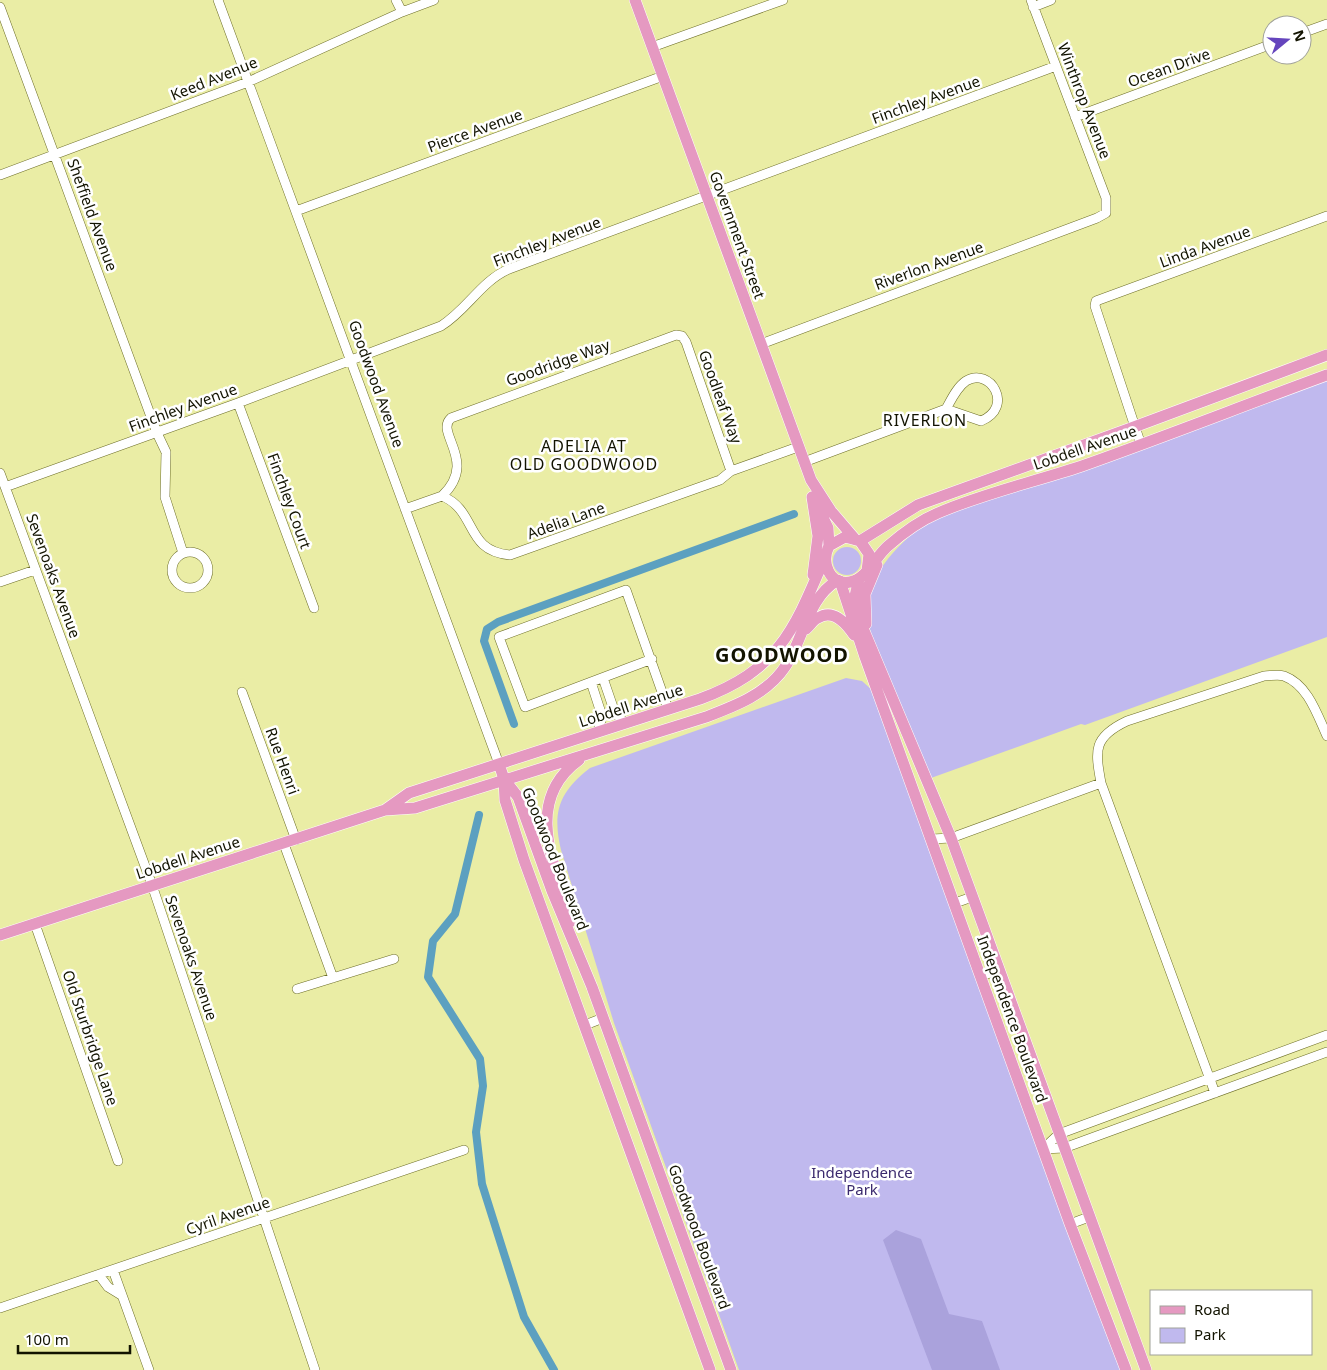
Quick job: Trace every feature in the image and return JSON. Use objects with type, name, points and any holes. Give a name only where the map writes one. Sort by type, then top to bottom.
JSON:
[{"type":"main road","name":"Government Street","points":[[635,0],[811,480],[843,526],[858,540]]},
{"type":"main road","name":"Lobdell Avenue","points":[[858,540],[918,505],[1327,355]]},
{"type":"main road","name":"Lobdell Avenue","points":[[863,575],[881,553],[906,531],[939,512],[1141,445],[1327,374]]},
{"type":"main road","name":"Government Street","points":[[811,480],[812,497],[826,522],[827,551]]},
{"type":"main road","points":[[812,497],[818,536],[813,584]]},
{"type":"main road","points":[[843,526],[855,531],[873,532]]},
{"type":"main road","points":[[859,642],[839,581],[826,567],[827,551],[839,539],[858,540],[869,554],[855,596],[856,608],[871,646]]},
{"type":"main road","name":"Lobdell Avenue","points":[[385,810],[409,793],[700,699],[747,677],[772,656],[795,624],[827,551]]},
{"type":"main road","points":[[871,646],[865,620],[864,602],[881,553]]},
{"type":"main road","points":[[839,581],[849,583],[863,575]]},
{"type":"main road","name":"Lobdell Avenue","points":[[0,935],[385,810],[415,808],[706,717],[752,697],[767,686],[784,668],[819,597],[839,581]]},
{"type":"main road","points":[[804,630],[816,618],[832,616],[847,624],[859,642]]},
{"type":"main road","name":"Independence Boulevard","points":[[859,642],[1070,1224],[1126,1370]]},
{"type":"main road","name":"Independence Boulevard","points":[[871,646],[951,838],[1146,1370]]},
{"type":"main road","points":[[772,656],[784,668]]},
{"type":"main road","points":[[700,699],[706,717]]},
{"type":"main road","points":[[586,755],[569,768],[555,785],[547,804],[546,834],[592,987]]},
{"type":"main road","name":"Goodwood Avenue","points":[[499,764],[504,779]]},
{"type":"main road","name":"Goodwood Boulevard","points":[[504,779],[505,800],[524,860],[710,1370]]},
{"type":"main road","name":"Goodwood Boulevard","points":[[504,779],[518,797],[552,891],[592,987],[731,1370]]},
{"type":"main road","points":[[524,860],[536,865],[552,891]]},
{"type":"main road","points":[[643,1183],[661,1215],[667,1217],[674,1215]]},
{"type":"main road","points":[[684,1296],[697,1315],[718,1370]]},
{"type":"street","name":"Goodwood Avenue","points":[[218,0],[499,764]]},
{"type":"street","points":[[396,0],[402,12]]},
{"type":"street","name":"Keed Avenue","points":[[0,175],[248,82],[402,12],[434,0]]},
{"type":"street","points":[[652,47],[783,0]]},
{"type":"street","points":[[1032,3],[1051,0]]},
{"type":"street","name":"Winthrop Avenue","points":[[1032,3],[1106,198],[1106,213]]},
{"type":"street","name":"Sheffield Avenue","points":[[0,8],[56,155],[157,433],[166,452],[165,497],[183,553]]},
{"type":"street","points":[[1312,29],[1327,24]]},
{"type":"street","name":"Ocean Drive","points":[[1075,117],[1262,48]]},
{"type":"street","name":"Finchley Avenue","points":[[5,487],[238,403],[446,322],[461,311],[488,282],[501,273],[1056,66]]},
{"type":"street","name":"Pierce Avenue","points":[[296,212],[663,76]]},
{"type":"street","name":"Riverlon Avenue","points":[[761,344],[1106,213]]},
{"type":"street","name":"Linda Avenue","points":[[1134,427],[1094,306],[1096,302],[1327,216]]},
{"type":"street","name":"Goodridge Way","points":[[442,496],[452,484],[458,468],[457,458],[446,428],[448,420],[455,415],[679,335]]},
{"type":"street","name":"Goodleaf Way","points":[[679,335],[686,342],[731,471]]},
{"type":"street","points":[[804,462],[946,410],[981,421],[995,412],[999,403],[994,386],[987,380],[974,378],[965,381],[946,410]]},
{"type":"street","name":"Finchley Court","points":[[238,403],[314,608]]},
{"type":"street","points":[[1134,427],[1141,445]]},
{"type":"street","name":"Adelia Lane","points":[[442,496],[454,502],[463,511],[473,533],[484,547],[500,554],[510,555],[720,480],[731,471],[798,447]]},
{"type":"street","name":"Sevenoaks Avenue","points":[[0,473],[152,886],[315,1370]]},
{"type":"street","points":[[405,508],[442,496]]},
{"type":"street","points":[[191,552],[204,560],[207,575],[197,587],[181,586],[175,580],[172,573],[176,558],[183,553],[191,552]]},
{"type":"street","points":[[0,582],[35,570]]},
{"type":"street","points":[[652,660],[525,707],[498,638],[626,590],[652,660],[668,709]]},
{"type":"street","points":[[1215,1093],[1101,783],[1096,758],[1098,742],[1111,728],[1127,721],[1264,676],[1282,675],[1298,684],[1312,702],[1325,727],[1327,736]]},
{"type":"street","points":[[603,678],[615,713],[624,723]]},
{"type":"street","points":[[591,682],[602,716],[598,732]]},
{"type":"street","name":"Rue Henri","points":[[242,692],[296,840]]},
{"type":"street","points":[[932,839],[951,838],[1101,783]]},
{"type":"street","points":[[284,844],[332,978]]},
{"type":"street","points":[[955,903],[972,897]]},
{"type":"street","name":"Old Sturbridge Lane","points":[[36,924],[118,1161]]},
{"type":"street","points":[[298,989],[394,959]]},
{"type":"street","points":[[981,976],[999,970]]},
{"type":"street","points":[[584,1025],[603,1018]]},
{"type":"street","points":[[1043,1149],[1059,1134],[1327,1034]]},
{"type":"street","points":[[1043,1149],[1064,1148],[1327,1052]]},
{"type":"street","name":"Cyril Avenue","points":[[0,1308],[464,1150]]},
{"type":"street","points":[[1070,1224],[1089,1217]]},
{"type":"street","points":[[113,1270],[150,1370]]},
{"type":"street","points":[[99,1275],[108,1287],[121,1295]]},
{"type":"green space","points":[[1327,380],[1327,637],[1085,725],[1081,724],[931,778],[878,654],[869,624],[868,607],[871,591],[876,577],[895,551],[932,518]]},
{"type":"green space","points":[[847,547],[857,551],[861,561],[857,571],[847,575],[837,571],[833,561],[837,551]]},
{"type":"green space","name":"Independence Park","points":[[846,678],[862,681],[872,690],[1123,1370],[739,1370],[614,1023],[561,850],[557,825],[558,814],[565,794],[579,777],[590,768]]},
{"type":"shaded area","points":[[896,1230],[921,1239],[949,1314],[982,1321],[1000,1370],[932,1370],[883,1240]]},
{"type":"waterway","points":[[514,724],[484,641],[487,629],[498,622],[794,514]]},
{"type":"waterway","points":[[479,815],[455,914],[433,941],[428,977],[480,1059],[483,1086],[476,1132],[482,1184],[524,1317],[554,1370]]},
{"type":"district","name":"RIVERLON","points":[[925,420]]},
{"type":"district","name":"ADELIA AT OLD GOODWOOD","points":[[584,455]]},
{"type":"district","name":"GOODWOOD","points":[[782,655]]}]
